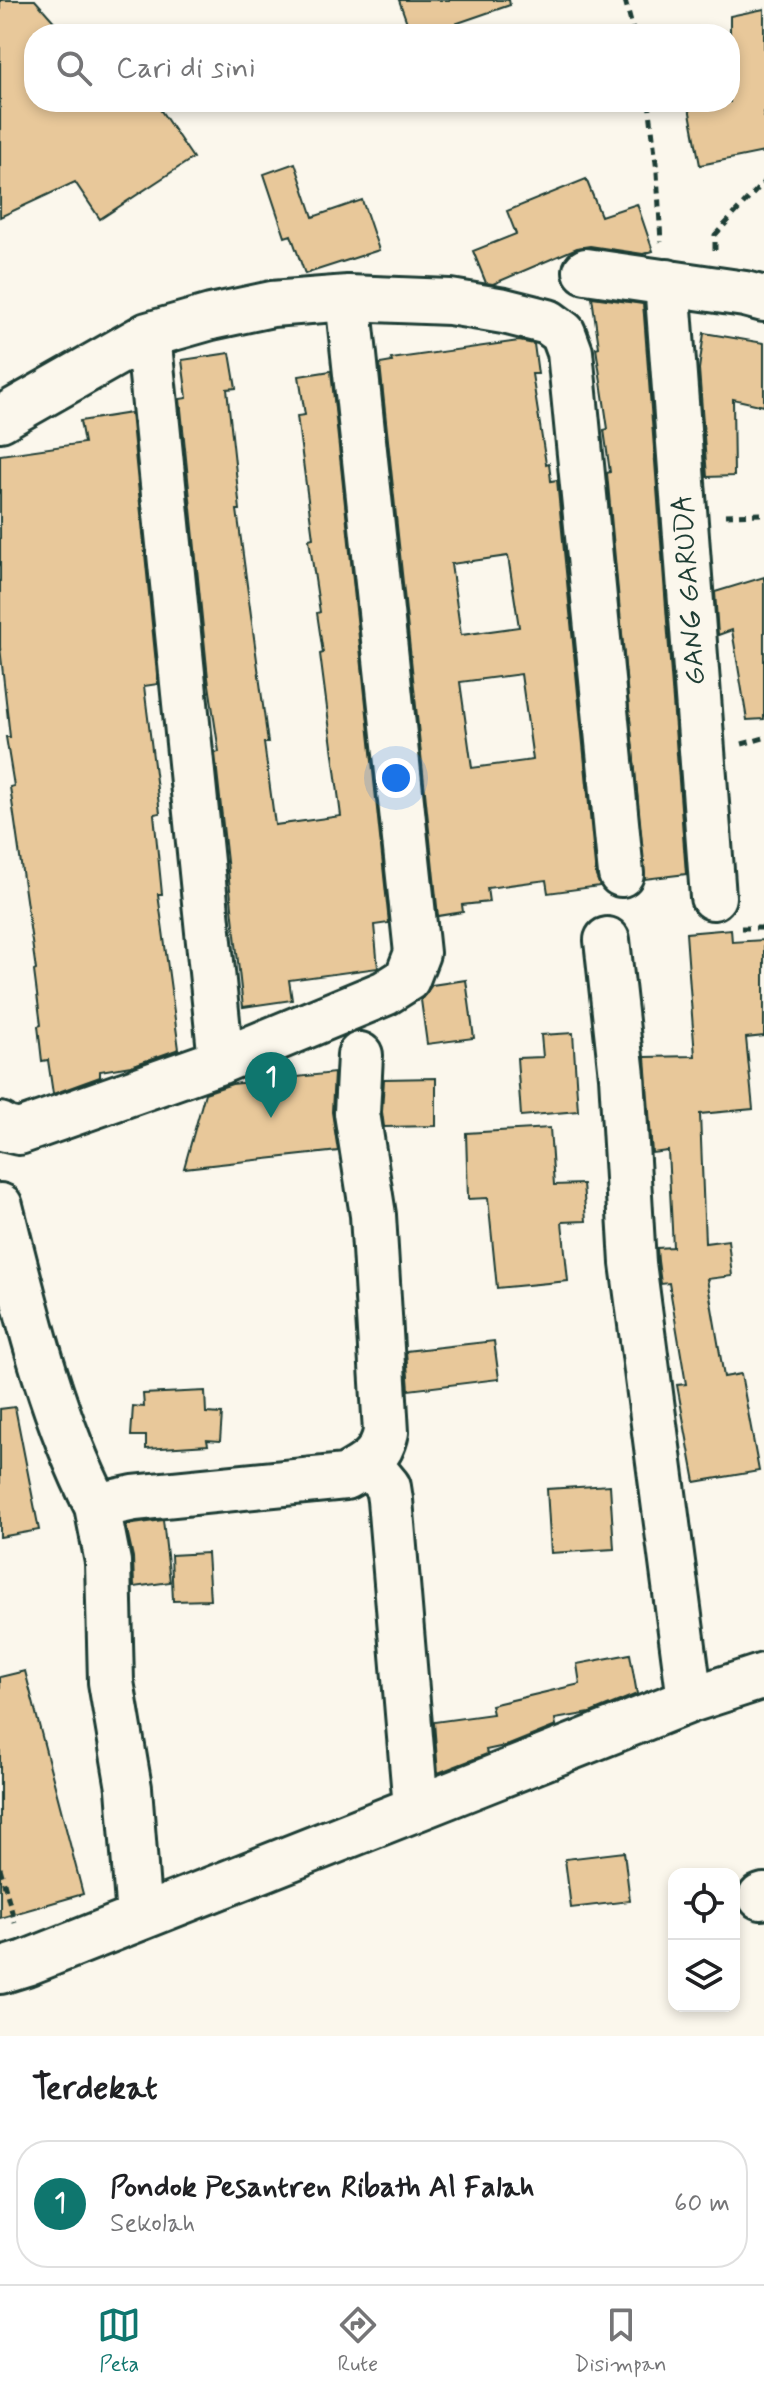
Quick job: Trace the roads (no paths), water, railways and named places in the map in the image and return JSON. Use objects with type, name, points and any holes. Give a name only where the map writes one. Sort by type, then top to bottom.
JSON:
[{"type":"street","points":[[586,271],[764,299]]},
{"type":"street","name":"GANG GARUDA","points":[[667,282],[713,897]]},
{"type":"street","points":[[0,1125],[19,1132],[221,1061],[385,993],[407,979],[417,953],[348,298]]},
{"type":"street","points":[[0,419],[148,335],[272,304],[348,298],[450,302],[548,322],[563,333],[570,352],[621,874]]},
{"type":"street","points":[[148,335],[221,1061]]},
{"type":"street","points":[[607,940],[622,1076],[633,1263],[690,1700]]},
{"type":"street","points":[[97,1506],[134,1498],[345,1477],[369,1464],[383,1449],[386,1432],[373,1215],[357,1113],[360,1055]]},
{"type":"street","points":[[0,1206],[43,1369],[74,1460],[97,1506],[108,1562],[111,1692],[129,1788],[139,1918]]},
{"type":"street","points":[[369,1464],[388,1487],[390,1500],[416,1808]]},
{"type":"street","points":[[13,1967],[690,1700],[764,1676]]},
{"type":"place","name":"Pondok Pesantren Ribath Al Falah","points":[[271,1118]]}]
